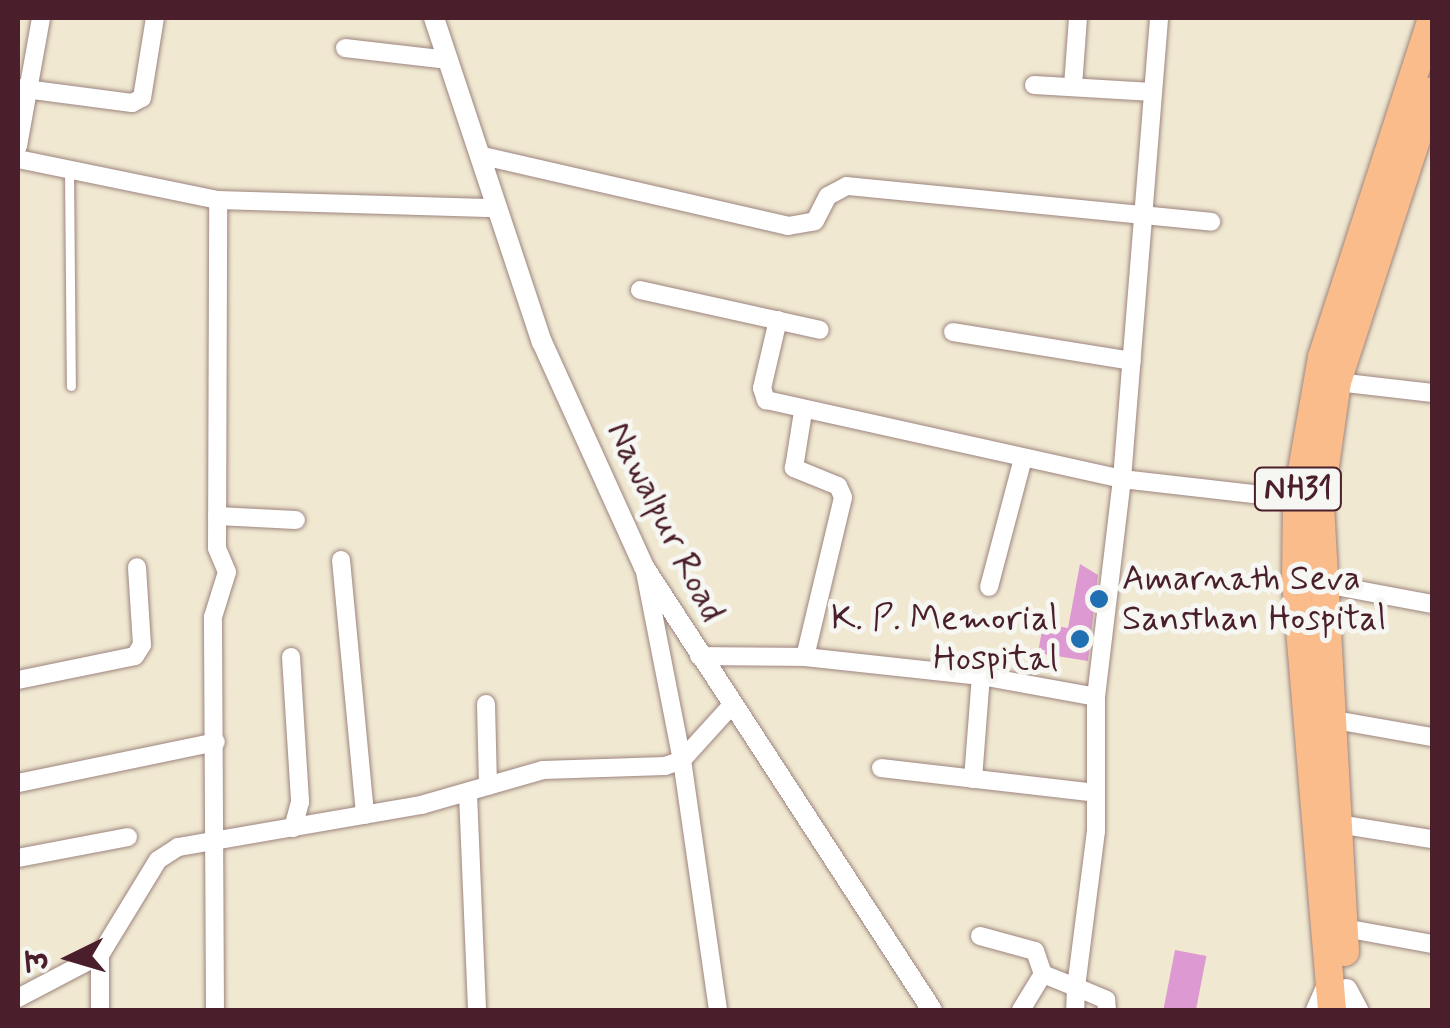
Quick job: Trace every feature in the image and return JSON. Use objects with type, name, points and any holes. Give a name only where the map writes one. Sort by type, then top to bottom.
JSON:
[{"type":"highway","name":"NH31","points":[[1343,1000],[1296,583],[1297,499],[1327,380],[1432,18]]},
{"type":"highway","name":"NH31","points":[[1343,1000],[1344,928],[1320,583],[1327,380],[1432,90]]},
{"type":"street","points":[[18,146],[24,89],[41,18]]},
{"type":"street","points":[[24,89],[132,103],[142,98],[155,18]]},
{"type":"street","name":"Nawalpur Road","points":[[434,18],[542,342],[644,567],[932,1010]]},
{"type":"street","points":[[1072,86],[1078,18]]},
{"type":"street","points":[[1075,1010],[1096,793],[1096,697],[1122,479],[1159,18]]},
{"type":"street","points":[[346,48],[448,60]]},
{"type":"street","points":[[1034,85],[1154,92]]},
{"type":"street","points":[[482,156],[788,226],[815,221],[828,196],[847,186],[1211,222]]},
{"type":"street","points":[[18,159],[218,200],[495,208]]},
{"type":"street","points":[[215,1010],[213,616],[227,572],[217,548],[218,200]]},
{"type":"street","points":[[640,290],[820,330]]},
{"type":"street","points":[[778,320],[763,396],[803,412],[1122,479],[1297,499]]},
{"type":"street","points":[[953,332],[1132,361]]},
{"type":"street","points":[[1327,380],[1432,393]]},
{"type":"street","points":[[803,412],[794,468],[838,486],[844,497],[805,658]]},
{"type":"street","points":[[989,587],[1023,458]]},
{"type":"street","points":[[217,516],[296,520]]},
{"type":"street","points":[[341,560],[365,816]]},
{"type":"street","points":[[18,680],[135,656],[142,645],[138,567]]},
{"type":"street","points":[[644,567],[682,760],[718,1010]]},
{"type":"street","points":[[1320,583],[1432,604]]},
{"type":"street","points":[[699,656],[805,658],[981,676],[1096,697]]},
{"type":"street","points":[[291,657],[300,802],[292,828]]},
{"type":"street","points":[[973,779],[981,676]]},
{"type":"street","points":[[486,704],[488,786]]},
{"type":"street","points":[[18,998],[100,955],[158,860],[178,847],[365,816],[468,794],[542,770],[649,769],[682,760],[731,706]]},
{"type":"street","points":[[1329,719],[1432,737]]},
{"type":"street","points":[[18,783],[216,742]]},
{"type":"street","points":[[881,768],[1096,793]]},
{"type":"street","points":[[468,794],[477,1010]]},
{"type":"street","points":[[1338,824],[1432,839]]},
{"type":"street","points":[[18,858],[128,837]]},
{"type":"street","points":[[1344,928],[1432,944]]},
{"type":"street","points":[[980,936],[1036,951],[1042,974],[1021,1010]]},
{"type":"street","points":[[100,955],[100,1010]]},
{"type":"street","points":[[1042,974],[1106,1000],[1107,1010]]},
{"type":"street","points":[[1316,1010],[1343,1000]]},
{"type":"lane","points":[[69,167],[71,386]]},
{"type":"building","points":[[1080,564],[1098,575],[1088,661],[1038,653],[1043,624],[1068,628]]},
{"type":"building","points":[[1175,950],[1206,956],[1196,1010],[1163,1010]]},
{"type":"place","name":"Amarnath Seva Sansthan Hospital","points":[[1099,599]]},
{"type":"place","name":"K. P. Memorial Hospital","points":[[1080,639]]}]
